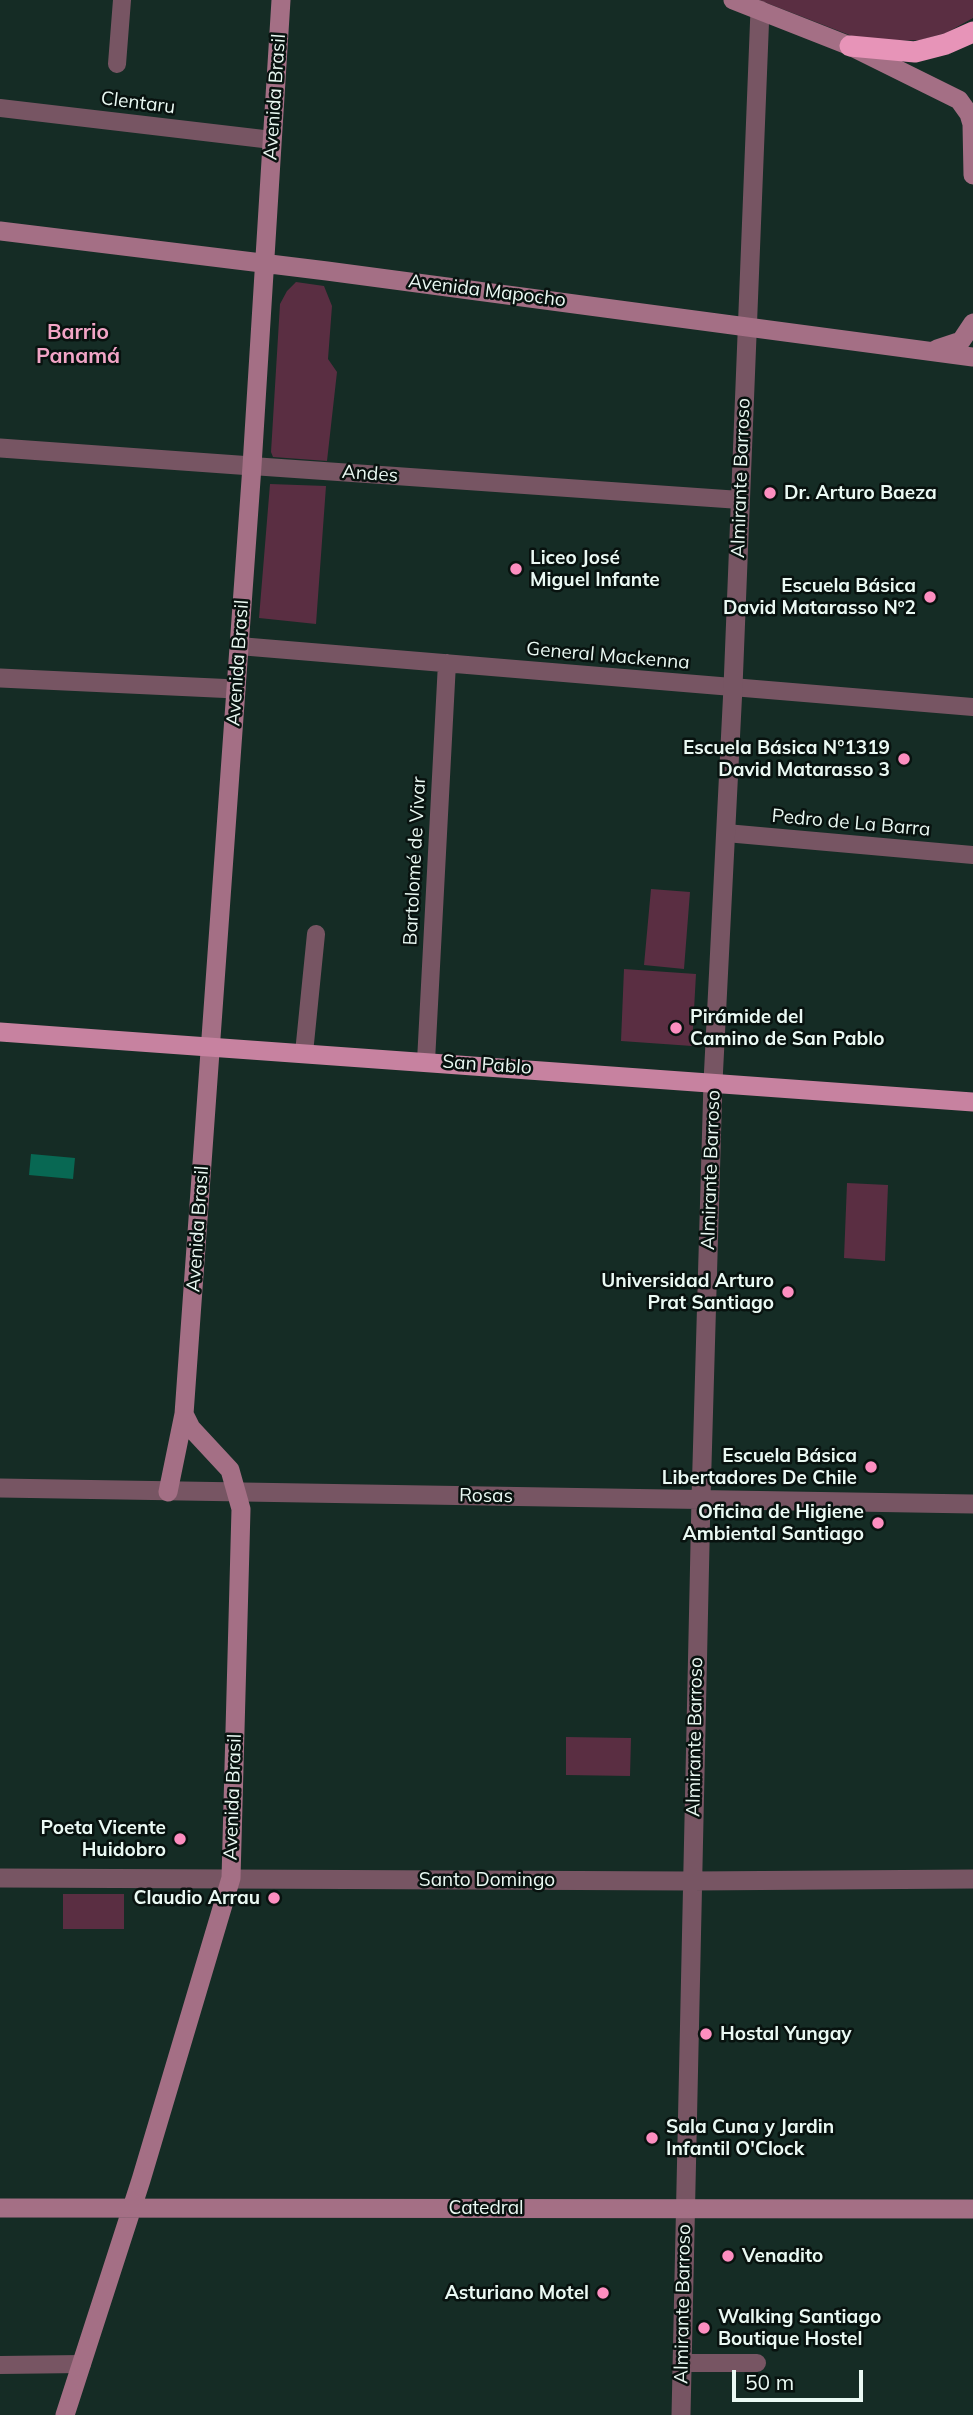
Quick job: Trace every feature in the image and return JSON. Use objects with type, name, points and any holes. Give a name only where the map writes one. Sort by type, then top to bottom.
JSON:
[{"type":"highway","points":[[850,46],[915,51],[946,44],[973,32]]},
{"type":"main road","name":"Avenida Brasil","points":[[65,2415],[132,2207],[231,1878],[241,1509],[239,1492],[226,1463],[191,1428],[184,1414],[252,466],[281,0]]},
{"type":"main road","points":[[733,0],[850,46],[940,90],[964,106],[972,124],[973,175]]},
{"type":"main road","name":"Avenida Mapocho","points":[[0,231],[746,325],[973,357]]},
{"type":"main road","points":[[929,351],[961,341],[973,323]]},
{"type":"main road","name":"San Pablo","points":[[0,1031],[973,1101]]},
{"type":"main road","points":[[168,1492],[184,1414]]},
{"type":"main road","name":"Catedral","points":[[0,2208],[973,2209]]},
{"type":"street","points":[[117,64],[122,0]]},
{"type":"street","name":"Almirante Barroso","points":[[681,2415],[713,1082],[733,687],[760,10]]},
{"type":"street","name":"Clentaru","points":[[0,108],[272,140]]},
{"type":"street","name":"Andes","points":[[0,448],[740,500]]},
{"type":"street","name":"General Mackenna","points":[[239,646],[973,707]]},
{"type":"street","name":"Bartolomé de Vivar","points":[[426,1061],[447,663]]},
{"type":"street","points":[[0,678],[236,689]]},
{"type":"street","name":"Pedro de La Barra","points":[[726,833],[973,855]]},
{"type":"street","points":[[304,1053],[316,934]]},
{"type":"street","name":"Rosas","points":[[0,1488],[973,1504]]},
{"type":"street","name":"Santo Domingo","points":[[0,1878],[692,1881],[973,1879]]},
{"type":"street","points":[[682,2363],[757,2363]]},
{"type":"street","points":[[0,2365],[82,2364]]},
{"type":"shaded area","points":[[759,0],[973,0],[973,18],[946,33],[920,40],[885,41],[857,38]]},
{"type":"shaded area","points":[[296,282],[324,286],[332,306],[328,359],[337,372],[327,461],[273,457],[271,452],[280,304]]},
{"type":"shaded area","points":[[270,484],[326,486],[316,624],[259,618]]},
{"type":"shaded area","points":[[651,889],[690,892],[684,969],[644,965]]},
{"type":"shaded area","points":[[624,969],[696,974],[692,1046],[621,1041]]},
{"type":"shaded area","points":[[31,1154],[75,1158],[73,1179],[29,1175]]},
{"type":"shaded area","points":[[847,1183],[888,1185],[885,1261],[844,1258]]},
{"type":"shaded area","points":[[566,1737],[631,1738],[630,1776],[566,1775]]},
{"type":"shaded area","points":[[63,1894],[124,1894],[124,1929],[63,1929]]},
{"type":"place","name":"Dr. Arturo Baeza","points":[[770,493]]},
{"type":"place","name":"Liceo José Miguel Infante","points":[[516,569]]},
{"type":"place","name":"Escuela Básica David Matarasso Nº2","points":[[930,597]]},
{"type":"place","name":"Escuela Básica N°1319 David Matarasso 3","points":[[904,759]]},
{"type":"place","name":"Pirámide del Camino de San Pablo","points":[[676,1028]]},
{"type":"place","name":"Universidad Arturo Prat Santiago","points":[[788,1292]]},
{"type":"place","name":"Escuela Básica Libertadores De Chile","points":[[871,1467]]},
{"type":"place","name":"Oficina de Higiene Ambiental Santiago","points":[[878,1523]]},
{"type":"place","name":"Poeta Vicente Huidobro","points":[[180,1839]]},
{"type":"place","name":"Claudio Arrau","points":[[274,1898]]},
{"type":"place","name":"Hostal Yungay","points":[[706,2034]]},
{"type":"place","name":"Sala Cuna y Jardin Infantil O'Clock","points":[[652,2138]]},
{"type":"place","name":"Venadito","points":[[728,2256]]},
{"type":"place","name":"Asturiano Motel","points":[[603,2293]]},
{"type":"place","name":"Walking Santiago Boutique Hostel","points":[[704,2328]]},
{"type":"district","name":"Barrio Panamá","points":[[78,345]]}]
